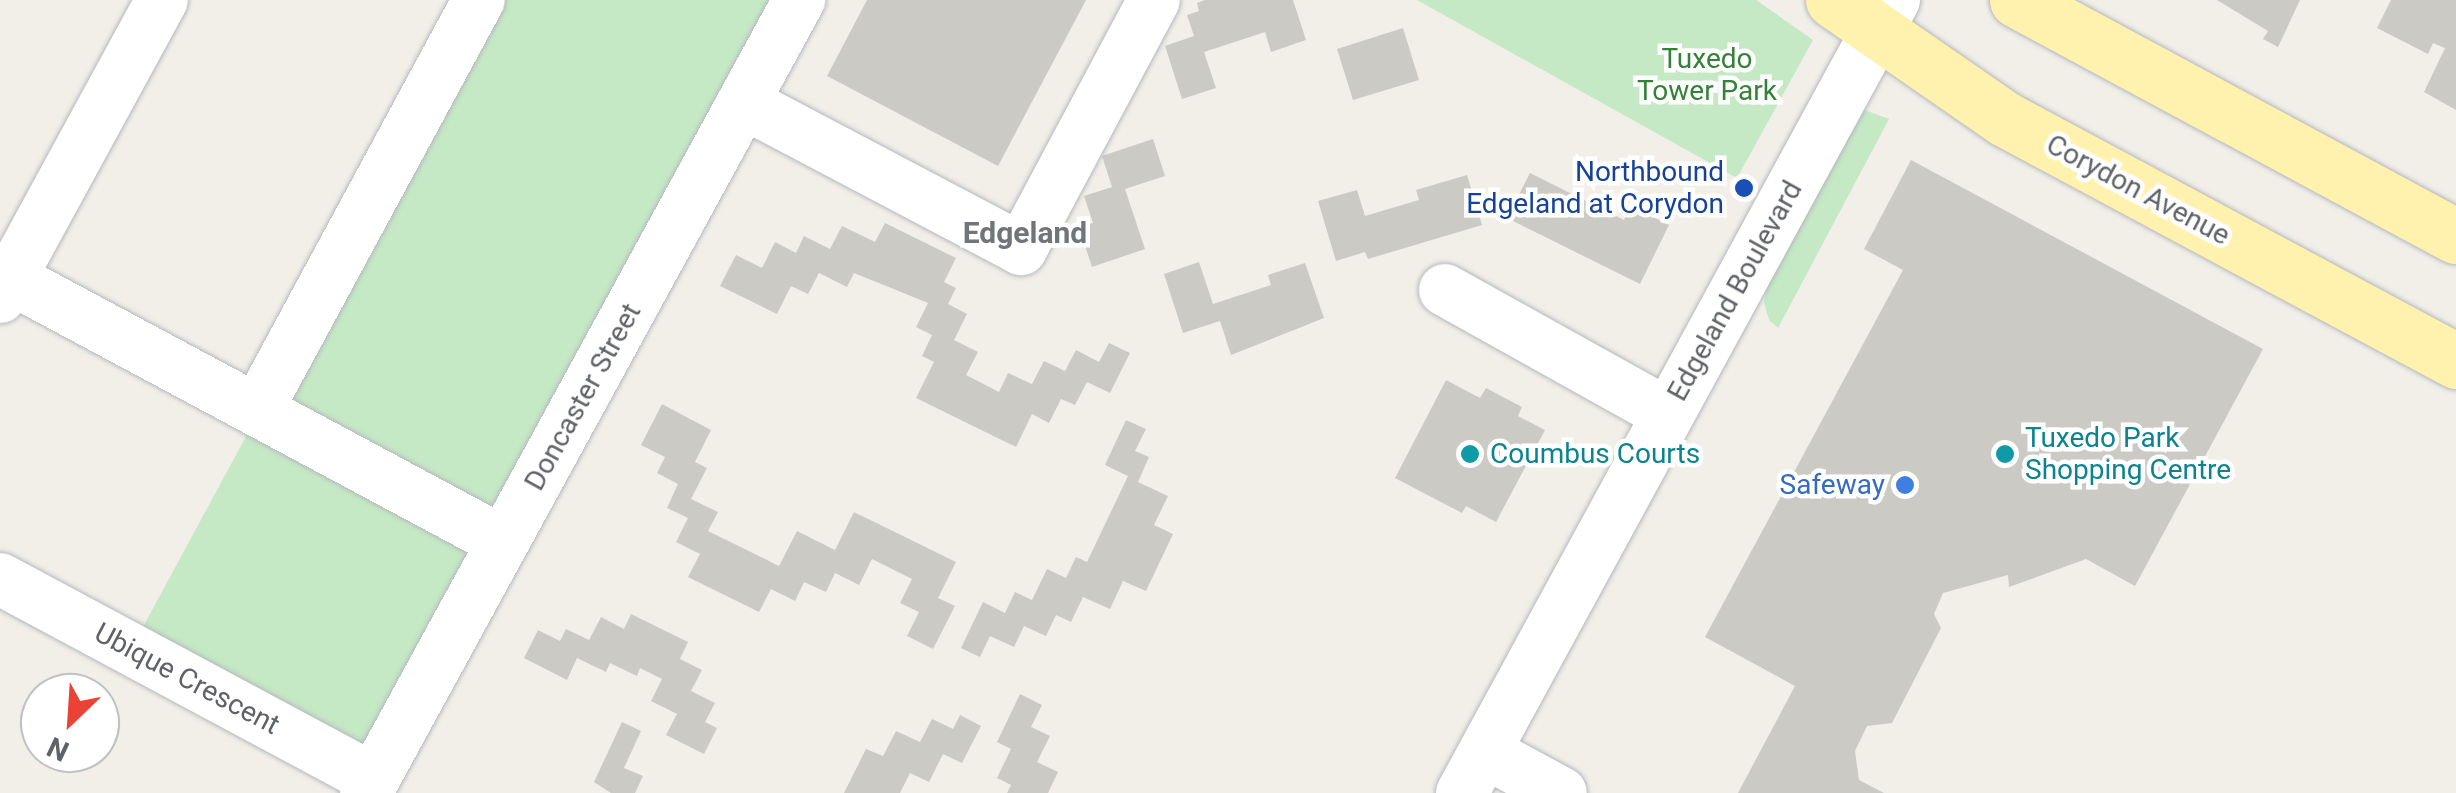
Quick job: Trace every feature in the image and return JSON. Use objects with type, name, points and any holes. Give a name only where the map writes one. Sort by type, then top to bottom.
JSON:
[{"type":"main road","name":"Corydon Avenue","points":[[1833,0],[1885,16],[2006,119],[2456,361]]},
{"type":"main road","points":[[2017,0],[2456,236]]},
{"type":"street","points":[[162,0],[5,288],[257,410],[503,542]]},
{"type":"street","points":[[257,410],[479,0]]},
{"type":"street","name":"Doncaster Street","points":[[370,786],[799,0]]},
{"type":"street","points":[[744,103],[1021,249],[1154,0]]},
{"type":"street","name":"Edgeland Boulevard","points":[[1473,773],[1885,16]]},
{"type":"street","points":[[1445,290],[1668,414]]},
{"type":"street","name":"Ubique Crescent","points":[[0,579],[370,786]]},
{"type":"street","points":[[1473,773],[1561,793]]},
{"type":"green space","points":[[482,0],[775,0],[363,758],[137,638]]},
{"type":"green space","name":"Tuxedo Tower Park","points":[[1417,0],[1756,0],[1813,40],[1737,178]]},
{"type":"green space","points":[[1854,106],[1889,119],[1778,328],[1769,320],[1764,302],[1768,278]]},
{"type":"building","points":[[867,0],[1086,0],[998,166],[827,76]]},
{"type":"building","points":[[1293,0],[1306,40],[1271,52],[1265,32],[1204,52],[1216,88],[1182,99],[1165,46],[1194,36],[1187,15],[1199,11],[1197,3]]},
{"type":"building","points":[[2217,0],[2300,0],[2278,47],[2263,39],[2268,31]]},
{"type":"building","points":[[2391,0],[2456,0],[2456,110],[2424,92],[2445,48],[2433,43],[2428,54],[2377,28]]},
{"type":"building","points":[[1403,28],[1419,80],[1353,100],[1337,49]]},
{"type":"building","points":[[1153,139],[1165,176],[1125,189],[1145,249],[1092,267],[1079,227],[1093,223],[1084,196],[1112,187],[1102,156]]},
{"type":"building","name":"Tuxedo Park Shopping Centre","points":[[1911,160],[2263,349],[2135,586],[2086,559],[2009,587],[2008,575],[1943,593],[1934,614],[1941,628],[1892,723],[1867,726],[1855,751],[1859,780],[1884,793],[1738,793],[1795,686],[1705,637],[1903,270],[1864,249]]},
{"type":"building","points":[[1530,173],[1624,220],[1631,206],[1669,225],[1640,284],[1507,218]]},
{"type":"building","points":[[1467,175],[1482,225],[1368,259],[1365,252],[1336,261],[1318,201],[1357,190],[1365,216],[1419,200],[1416,190]]},
{"type":"building","points":[[885,223],[956,258],[944,282],[956,288],[948,304],[967,314],[954,340],[978,352],[966,375],[999,392],[1008,373],[1032,384],[1044,361],[1065,371],[1076,350],[1099,362],[1109,343],[1130,353],[1110,393],[1087,382],[1075,405],[1061,399],[1049,423],[1032,414],[1016,447],[916,398],[934,362],[922,356],[932,335],[916,327],[928,303],[854,273],[847,287],[819,273],[808,294],[791,286],[777,314],[720,286],[736,255],[762,268],[775,242],[796,253],[804,236],[830,249],[842,226],[875,242]]},
{"type":"building","points":[[1199,262],[1213,304],[1271,285],[1268,275],[1305,263],[1324,318],[1231,355],[1220,321],[1183,333],[1164,274]]},
{"type":"building","name":"Coumbus Courts","points":[[1446,380],[1480,398],[1486,388],[1522,407],[1518,416],[1545,430],[1496,522],[1466,506],[1462,513],[1395,478]]},
{"type":"building","points":[[662,404],[711,430],[695,462],[707,468],[691,499],[718,512],[708,531],[779,566],[797,531],[835,550],[854,512],[956,562],[938,598],[955,606],[933,649],[907,636],[919,612],[900,603],[912,579],[872,559],[859,585],[835,573],[826,592],[804,582],[795,601],[771,589],[759,612],[688,577],[700,554],[676,542],[688,518],[667,508],[678,484],[657,473],[665,457],[641,445]]},
{"type":"building","points":[[1126,420],[1146,429],[1135,451],[1149,457],[1138,482],[1168,496],[1154,525],[1173,534],[1146,591],[1123,581],[1110,609],[1083,597],[1071,622],[1056,615],[1046,636],[1024,626],[1014,647],[990,636],[980,657],[961,648],[983,602],[1005,613],[1015,592],[1032,600],[1047,569],[1066,578],[1076,557],[1087,562],[1128,476],[1105,465]]},
{"type":"building","points":[[631,614],[688,642],[680,659],[702,670],[691,691],[715,703],[705,722],[717,728],[704,754],[666,735],[677,714],[651,701],[662,679],[640,668],[637,676],[610,663],[606,672],[577,658],[567,680],[524,658],[538,630],[560,641],[566,629],[589,640],[601,617],[624,629]]},
{"type":"building","points":[[1020,694],[1042,705],[1031,727],[1050,736],[1037,762],[1058,772],[1048,793],[1007,793],[1011,785],[997,778],[1011,749],[997,742]]},
{"type":"building","points":[[960,715],[981,726],[962,763],[943,754],[929,782],[910,773],[900,793],[844,793],[866,749],[883,756],[896,731],[920,742],[932,719],[953,729]]},
{"type":"building","points":[[622,722],[641,731],[624,768],[643,776],[635,793],[611,793],[594,782]]},
{"type":"place","name":"Northbound Edgeland at Corydon","points":[[1744,188]]},
{"type":"place","name":"Coumbus Courts","points":[[1470,454]]},
{"type":"place","name":"Tuxedo Park Shopping Centre","points":[[2005,454]]},
{"type":"place","name":"Safeway","points":[[1905,485]]},
{"type":"district","name":"Edgeland","points":[[1025,233]]}]
